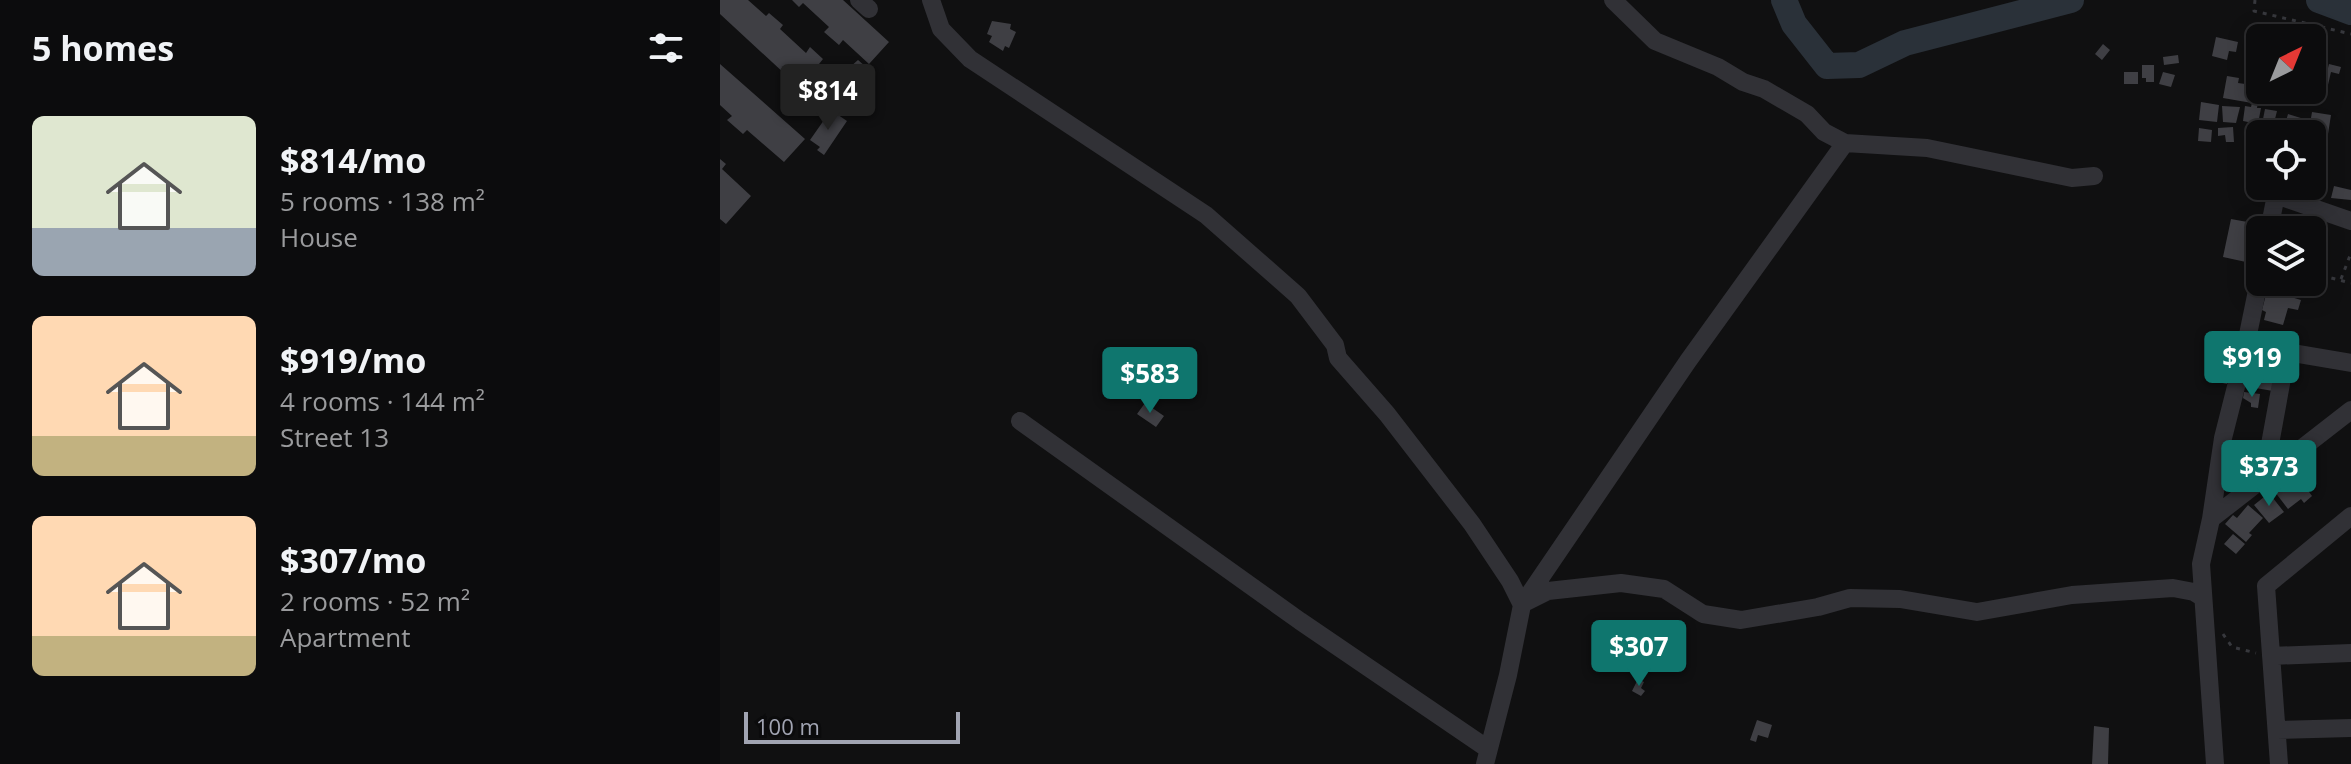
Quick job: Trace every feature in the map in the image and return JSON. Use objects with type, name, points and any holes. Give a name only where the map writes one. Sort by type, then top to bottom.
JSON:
[{"type":"street","points":[[931,0],[941,29],[970,59],[1206,215],[1298,296],[1335,345],[1338,358],[1387,414],[1472,524],[1522,605]]},
{"type":"street","points":[[1613,0],[1655,41],[1764,89],[1807,114],[1824,132],[1845,143],[1927,148],[2072,178],[2094,176]]},
{"type":"street","points":[[1020,421],[1486,757],[1522,605],[1679,373],[1845,143]]},
{"type":"street","points":[[2272,216],[2276,195],[2351,221]]},
{"type":"street","points":[[2215,764],[2201,564],[2220,451],[2256,296]]},
{"type":"street","points":[[2246,345],[2351,363]]},
{"type":"street","points":[[2264,477],[2287,351]]},
{"type":"street","points":[[2211,519],[2351,410]]},
{"type":"street","points":[[2279,764],[2266,586],[2351,516]]},
{"type":"street","points":[[1522,605],[1548,591],[1621,583],[1656,586],[1703,614],[1741,620],[1804,610],[1850,598],[1900,599],[1977,612],[2044,598],[2173,588],[2194,592],[2202,597]]},
{"type":"street","points":[[2271,656],[2351,653]]},
{"type":"street","points":[[2277,730],[2351,728]]},
{"type":"path","points":[[2255,0],[2254,11],[2351,34]]},
{"type":"path","points":[[2340,281],[2351,253]]},
{"type":"path","points":[[2326,277],[2351,283]]},
{"type":"path","points":[[2221,628],[2224,639],[2232,647],[2271,656]]},
{"type":"building","points":[[720,0],[748,0],[766,16],[769,13],[783,25],[780,29],[806,53],[810,47],[823,59],[819,64],[847,90],[826,112],[720,14]]},
{"type":"building","points":[[792,0],[843,0],[889,42],[869,64],[843,40],[839,45],[824,32],[829,27],[803,3],[799,7]]},
{"type":"building","points":[[992,21],[1011,24],[1010,29],[1016,32],[1009,48],[1005,46],[1003,51],[989,42],[992,36],[987,34]]},
{"type":"building","points":[[2216,37],[2238,42],[2236,52],[2229,51],[2227,60],[2212,56]]},
{"type":"building","points":[[2103,44],[2110,50],[2102,60],[2095,54]]},
{"type":"building","points":[[2178,55],[2179,63],[2164,65],[2163,57]]},
{"type":"building","points":[[858,60],[865,66],[862,70],[867,74],[856,86],[842,74]]},
{"type":"building","points":[[720,64],[805,139],[784,162],[747,130],[743,134],[727,120],[732,116],[720,105]]},
{"type":"building","points":[[2329,64],[2341,67],[2339,74],[2331,72],[2327,89],[2326,68]]},
{"type":"building","points":[[2142,65],[2154,65],[2154,82],[2146,82],[2146,78],[2142,78]]},
{"type":"building","points":[[2124,72],[2138,72],[2138,84],[2124,84]]},
{"type":"building","points":[[2163,72],[2175,75],[2171,87],[2159,84]]},
{"type":"building","points":[[2227,76],[2239,78],[2238,83],[2246,84],[2246,102],[2223,98]]},
{"type":"building","points":[[2201,102],[2219,105],[2217,122],[2199,120]]},
{"type":"building","points":[[2252,104],[2258,104],[2257,108],[2261,108],[2259,120],[2243,121],[2245,106],[2251,107]]},
{"type":"building","points":[[2222,106],[2240,107],[2236,123],[2223,122]]},
{"type":"building","points":[[2265,109],[2277,111],[2275,120],[2263,119]]},
{"type":"building","points":[[831,110],[847,121],[824,155],[817,150],[820,147],[810,140]]},
{"type":"building","points":[[2312,112],[2331,115],[2328,134],[2326,120],[2311,120]]},
{"type":"building","points":[[2288,114],[2304,119],[2304,120],[2286,120]]},
{"type":"building","points":[[2233,127],[2234,142],[2226,142],[2225,135],[2218,136],[2218,128]]},
{"type":"building","points":[[2199,128],[2212,130],[2211,142],[2198,141]]},
{"type":"building","points":[[720,159],[726,164],[722,169],[751,196],[726,224],[720,219]]},
{"type":"building","points":[[2334,186],[2351,190],[2351,200],[2331,198]]},
{"type":"building","points":[[2231,219],[2246,222],[2246,262],[2223,257]]},
{"type":"building","points":[[2266,296],[2287,296],[2301,300],[2298,310],[2288,308],[2283,325],[2264,320],[2266,312],[2262,310]]},
{"type":"building","points":[[2206,363],[2228,368],[2227,384],[2208,380]]},
{"type":"building","points":[[2247,368],[2276,374],[2273,391],[2244,386]]},
{"type":"building","points":[[2244,392],[2260,394],[2258,408],[2251,407],[2251,403],[2243,398]]},
{"type":"building","points":[[1145,403],[1164,416],[1156,427],[1137,414]]},
{"type":"building","points":[[2284,470],[2299,489],[2304,485],[2312,496],[2304,503],[2301,499],[2288,509],[2268,483]]},
{"type":"building","points":[[2269,493],[2284,512],[2269,523],[2254,505]]},
{"type":"building","points":[[2248,505],[2263,518],[2249,533],[2252,535],[2246,542],[2225,524],[2233,515],[2237,518]]},
{"type":"building","points":[[2233,534],[2245,544],[2236,554],[2224,544]]},
{"type":"building","points":[[1638,679],[1644,682],[1641,688],[1645,691],[1641,696],[1632,691]]},
{"type":"building","points":[[1757,720],[1772,725],[1768,738],[1758,735],[1756,742],[1750,740]]},
{"type":"building","points":[[2094,726],[2109,728],[2108,764],[2092,764]]},
{"type":"waterway","points":[[1784,0],[1794,24],[1827,66],[1859,65],[1905,43],[2071,0]]},
{"type":"waterway","points":[[2319,0],[2351,12]]}]
